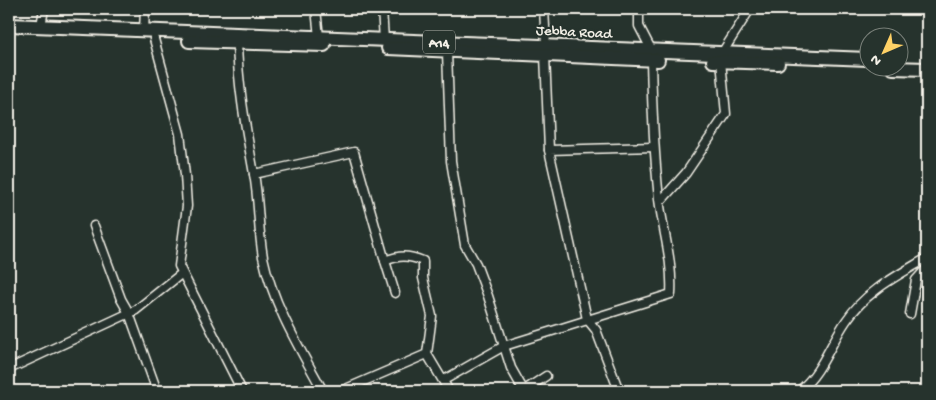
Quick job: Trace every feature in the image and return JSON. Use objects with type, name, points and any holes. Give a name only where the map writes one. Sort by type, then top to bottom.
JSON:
[{"type":"highway","name":"Jebba Road","points":[[9,25],[237,42],[448,52],[545,50]]},
{"type":"highway","name":"Jebba Road","points":[[9,33],[319,37],[651,55],[858,59]]},
{"type":"highway","name":"Jebba Road","points":[[722,57],[858,66]]},
{"type":"highway","points":[[908,60],[927,61]]},
{"type":"highway","points":[[908,68],[927,69]]},
{"type":"street","points":[[41,26],[44,9]]},
{"type":"street","points":[[145,9],[149,35],[180,134],[186,175],[187,206],[179,257],[182,274],[242,391]]},
{"type":"street","points":[[316,9],[319,37]]},
{"type":"street","points":[[382,9],[384,40]]},
{"type":"street","points":[[544,9],[549,150],[587,319],[596,330],[619,391]]},
{"type":"street","points":[[444,380],[504,346],[670,294],[672,269],[660,202],[654,147],[651,55],[639,26],[639,9]]},
{"type":"street","points":[[660,202],[686,173],[726,114],[722,57],[750,9]]},
{"type":"street","points":[[237,42],[242,111],[254,174],[264,258],[271,282],[296,345],[323,391]]},
{"type":"street","points":[[448,52],[451,161],[465,245],[476,264],[512,368],[524,391],[546,376]]},
{"type":"street","points":[[549,150],[654,147]]},
{"type":"street","points":[[254,174],[354,152],[395,293]]},
{"type":"street","points":[[94,226],[121,298],[129,313],[156,391]]},
{"type":"street","points":[[385,261],[398,256],[412,257],[422,261],[432,316],[427,354],[449,391]]},
{"type":"street","points":[[799,391],[814,378],[837,336],[864,300],[889,279],[927,258]]},
{"type":"street","points":[[909,268],[925,270]]},
{"type":"street","points":[[910,314],[916,280],[925,270]]},
{"type":"street","points":[[9,369],[129,313],[182,274]]},
{"type":"street","points":[[341,391],[427,354]]}]
